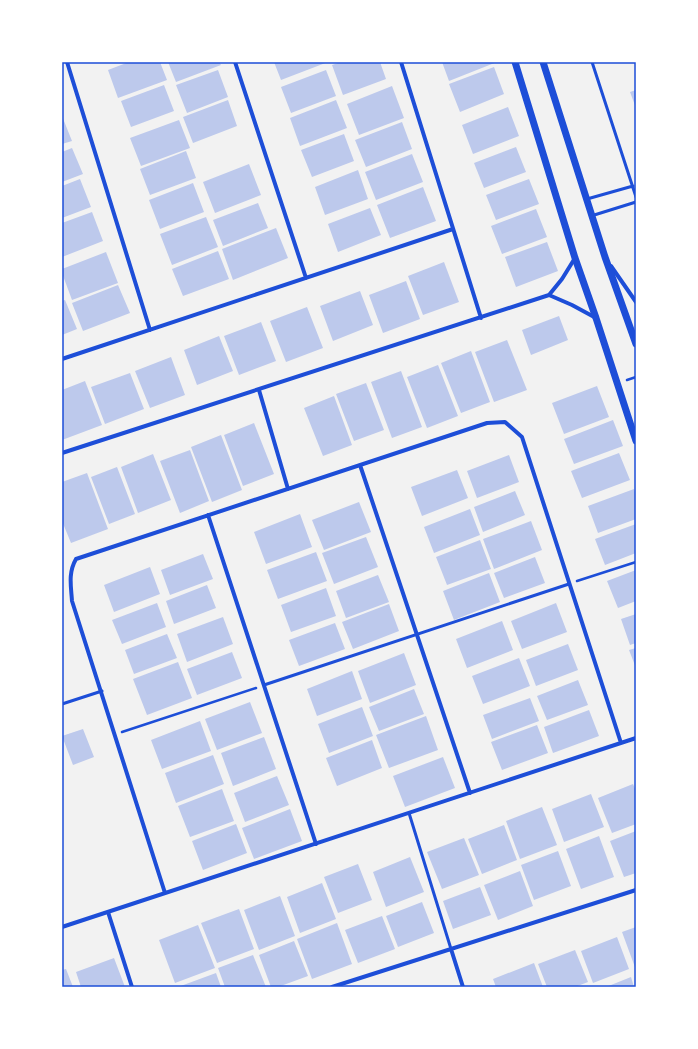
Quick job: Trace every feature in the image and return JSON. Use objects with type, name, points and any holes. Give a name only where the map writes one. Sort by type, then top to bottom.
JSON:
[{"type":"street","points":[[67,62],[150,330]]},
{"type":"street","points":[[235,62],[306,278]]},
{"type":"street","points":[[402,62],[481,318]]},
{"type":"street","points":[[515,62],[575,258],[636,441]]},
{"type":"street","points":[[543,62],[604,257],[636,344]]},
{"type":"street","points":[[62,359],[453,229]]},
{"type":"street","points":[[604,257],[636,302]]},
{"type":"street","points":[[62,453],[549,295],[562,279],[575,258]]},
{"type":"street","points":[[549,295],[596,318]]},
{"type":"street","points":[[259,390],[288,488]]},
{"type":"street","points":[[166,894],[116,734],[72,601],[70,578],[72,566],[76,559],[288,488],[486,423],[505,422],[522,437],[621,743]]},
{"type":"street","points":[[360,465],[470,793]]},
{"type":"street","points":[[208,515],[316,844]]},
{"type":"street","points":[[62,927],[636,738]]},
{"type":"street","points":[[332,987],[636,890]]},
{"type":"street","points":[[108,912],[132,987]]},
{"type":"street","points":[[451,949],[463,987]]},
{"type":"lane","points":[[592,62],[636,197]]},
{"type":"lane","points":[[586,200],[633,186]]},
{"type":"lane","points":[[591,216],[636,202]]},
{"type":"lane","points":[[264,685],[569,584]]},
{"type":"lane","points":[[62,704],[102,691]]},
{"type":"lane","points":[[409,813],[451,949]]},
{"type":"path","points":[[569,584],[636,562]]},
{"type":"path","points":[[116,734],[264,685]]},
{"type":"building","points":[[129,62],[160,62],[167,80],[118,98],[108,70]]},
{"type":"building","points":[[168,62],[219,62],[221,65],[176,82]]},
{"type":"building","points":[[274,62],[328,62],[281,80]]},
{"type":"building","points":[[341,62],[380,62],[386,79],[343,95],[332,65]]},
{"type":"building","points":[[442,62],[497,62],[449,81]]},
{"type":"building","points":[[494,67],[504,94],[460,112],[449,84]]},
{"type":"building","points":[[218,70],[228,97],[187,113],[176,85]]},
{"type":"building","points":[[326,70],[336,96],[291,113],[281,87]]},
{"type":"building","points":[[164,85],[174,111],[131,127],[121,101]]},
{"type":"building","points":[[392,86],[404,118],[359,135],[347,104]]},
{"type":"building","points":[[636,90],[636,108],[630,92]]},
{"type":"building","points":[[228,100],[237,126],[193,143],[183,117]]},
{"type":"building","points":[[336,100],[347,128],[300,146],[290,118]]},
{"type":"building","points":[[508,107],[519,136],[473,154],[462,125]]},
{"type":"building","points":[[62,116],[72,141],[62,144]]},
{"type":"building","points":[[179,120],[190,148],[141,166],[130,138]]},
{"type":"building","points":[[402,122],[412,149],[366,167],[355,140]]},
{"type":"building","points":[[344,134],[354,161],[312,177],[301,150]]},
{"type":"building","points":[[516,147],[526,172],[484,188],[474,163]]},
{"type":"building","points":[[72,148],[83,174],[62,182],[62,152]]},
{"type":"building","points":[[186,151],[196,178],[150,195],[140,169]]},
{"type":"building","points":[[412,154],[423,182],[376,200],[365,172]]},
{"type":"building","points":[[249,164],[261,195],[215,213],[203,182]]},
{"type":"building","points":[[358,170],[368,199],[325,215],[315,187]]},
{"type":"building","points":[[80,179],[91,207],[62,218],[62,186]]},
{"type":"building","points":[[529,179],[539,204],[496,220],[486,195]]},
{"type":"building","points":[[193,183],[204,212],[160,229],[149,200]]},
{"type":"building","points":[[423,187],[436,221],[390,238],[377,205]]},
{"type":"building","points":[[258,203],[268,228],[223,246],[213,220]]},
{"type":"building","points":[[370,208],[381,235],[338,252],[328,224]]},
{"type":"building","points":[[536,209],[547,237],[502,254],[491,226]]},
{"type":"building","points":[[92,212],[103,241],[62,257],[62,223]]},
{"type":"building","points":[[206,217],[218,247],[172,265],[160,234]]},
{"type":"building","points":[[276,228],[288,258],[233,280],[222,249]]},
{"type":"building","points":[[547,242],[558,271],[516,287],[505,257]]},
{"type":"building","points":[[218,251],[229,279],[183,296],[172,269]]},
{"type":"building","points":[[106,252],[118,283],[72,300],[62,273],[62,269]]},
{"type":"building","points":[[444,262],[459,302],[423,315],[408,276]]},
{"type":"building","points":[[406,281],[420,319],[383,333],[369,295]]},
{"type":"building","points":[[118,285],[130,313],[83,331],[72,303]]},
{"type":"building","points":[[360,291],[373,325],[333,341],[320,306]]},
{"type":"building","points":[[65,300],[77,329],[62,335],[62,301]]},
{"type":"building","points":[[307,307],[323,348],[286,362],[270,321]]},
{"type":"building","points":[[559,316],[568,340],[531,355],[522,330]]},
{"type":"building","points":[[261,322],[276,361],[239,375],[224,336]]},
{"type":"building","points":[[219,336],[233,371],[197,385],[184,350]]},
{"type":"building","points":[[507,340],[527,390],[494,402],[475,352]]},
{"type":"building","points":[[471,351],[490,402],[461,413],[441,363]]},
{"type":"building","points":[[171,357],[185,395],[150,408],[135,371]]},
{"type":"building","points":[[438,365],[458,416],[427,428],[407,377]]},
{"type":"building","points":[[401,371],[422,427],[392,438],[371,382]]},
{"type":"building","points":[[130,373],[144,409],[105,424],[91,387]]},
{"type":"building","points":[[85,381],[102,425],[62,440],[62,390]]},
{"type":"building","points":[[366,383],[384,430],[354,441],[336,394]]},
{"type":"building","points":[[597,386],[609,417],[564,434],[552,403]]},
{"type":"building","points":[[334,396],[352,445],[323,456],[304,408]]},
{"type":"building","points":[[613,420],[623,446],[574,464],[564,439]]},
{"type":"building","points":[[254,423],[274,474],[243,486],[224,435]]},
{"type":"building","points":[[221,435],[242,490],[212,502],[191,447]]},
{"type":"building","points":[[190,450],[209,501],[180,513],[160,461]]},
{"type":"building","points":[[619,453],[630,480],[582,498],[571,471]]},
{"type":"building","points":[[153,454],[171,500],[138,513],[121,467]]},
{"type":"building","points":[[509,455],[519,482],[477,498],[467,471]]},
{"type":"building","points":[[117,467],[135,514],[109,524],[91,477]]},
{"type":"building","points":[[457,470],[468,498],[422,516],[411,487]]},
{"type":"building","points":[[87,473],[108,529],[71,543],[62,521],[62,482]]},
{"type":"building","points":[[634,489],[636,495],[636,519],[598,533],[588,506]]},
{"type":"building","points":[[515,491],[525,515],[483,532],[474,507]]},
{"type":"building","points":[[359,502],[371,532],[324,550],[312,520]]},
{"type":"building","points":[[470,509],[480,535],[434,553],[424,527]]},
{"type":"building","points":[[300,514],[312,547],[266,564],[254,532]]},
{"type":"building","points":[[531,521],[542,550],[494,569],[483,539]]},
{"type":"building","points":[[636,524],[636,553],[605,565],[595,539]]},
{"type":"building","points":[[366,537],[378,567],[334,584],[322,553]]},
{"type":"building","points":[[480,540],[491,569],[447,585],[436,557]]},
{"type":"building","points":[[316,552],[327,581],[278,599],[267,570]]},
{"type":"building","points":[[203,554],[213,579],[170,595],[161,570]]},
{"type":"building","points":[[535,557],[545,583],[504,598],[494,573]]},
{"type":"building","points":[[150,567],[160,594],[114,612],[104,585]]},
{"type":"building","points":[[636,570],[636,601],[618,608],[607,581]]},
{"type":"building","points":[[489,573],[500,602],[454,620],[443,591]]},
{"type":"building","points":[[378,575],[389,602],[346,618],[336,591]]},
{"type":"building","points":[[207,585],[216,608],[174,624],[166,601]]},
{"type":"building","points":[[326,588],[336,616],[291,632],[281,605]]},
{"type":"building","points":[[157,603],[166,627],[122,644],[112,620]]},
{"type":"building","points":[[556,603],[567,632],[522,649],[511,621]]},
{"type":"building","points":[[389,604],[399,631],[353,649],[342,622]]},
{"type":"building","points":[[636,614],[636,643],[630,645],[621,619]]},
{"type":"building","points":[[223,617],[233,644],[187,662],[177,634]]},
{"type":"building","points":[[502,621],[513,650],[467,668],[456,639]]},
{"type":"building","points":[[335,623],[345,649],[299,666],[289,640]]},
{"type":"building","points":[[167,634],[177,658],[134,674],[125,650]]},
{"type":"building","points":[[568,644],[578,670],[536,686],[526,660]]},
{"type":"building","points":[[636,648],[636,668],[629,650]]},
{"type":"building","points":[[232,652],[242,678],[197,695],[187,669]]},
{"type":"building","points":[[404,653],[416,685],[370,703],[358,671]]},
{"type":"building","points":[[519,658],[530,686],[483,704],[472,676]]},
{"type":"building","points":[[178,662],[192,698],[147,715],[133,679]]},
{"type":"building","points":[[352,671],[362,699],[317,716],[307,689]]},
{"type":"building","points":[[578,680],[588,705],[547,720],[537,696]]},
{"type":"building","points":[[414,689],[424,714],[379,731],[369,707]]},
{"type":"building","points":[[530,698],[539,721],[492,739],[483,715]]},
{"type":"building","points":[[250,702],[262,733],[217,750],[205,719]]},
{"type":"building","points":[[362,707],[373,736],[329,753],[318,724]]},
{"type":"building","points":[[589,710],[599,736],[553,753],[544,727]]},
{"type":"building","points":[[426,716],[438,750],[389,768],[376,735]]},
{"type":"building","points":[[200,721],[211,751],[162,769],[151,740]]},
{"type":"building","points":[[537,725],[548,753],[502,770],[491,742]]},
{"type":"building","points":[[83,729],[94,757],[73,765],[62,736]]},
{"type":"building","points":[[264,737],[276,769],[233,786],[221,753]]},
{"type":"building","points":[[372,740],[382,768],[337,786],[326,758]]},
{"type":"building","points":[[213,755],[224,784],[176,803],[165,773]]},
{"type":"building","points":[[443,757],[455,788],[405,807],[393,776]]},
{"type":"building","points":[[277,776],[289,805],[245,822],[234,793]]},
{"type":"building","points":[[633,784],[636,791],[636,824],[612,833],[598,798]]},
{"type":"building","points":[[222,789],[234,821],[190,837],[178,806]]},
{"type":"building","points":[[591,794],[604,827],[564,842],[552,809]]},
{"type":"building","points":[[542,807],[557,845],[520,859],[506,821]]},
{"type":"building","points":[[290,809],[302,841],[254,859],[242,828]]},
{"type":"building","points":[[236,824],[247,853],[203,870],[192,841]]},
{"type":"building","points":[[504,825],[517,860],[482,874],[468,839]]},
{"type":"building","points":[[636,831],[636,873],[624,877],[610,841]]},
{"type":"building","points":[[599,836],[614,877],[581,889],[566,849]]},
{"type":"building","points":[[464,838],[479,875],[442,889],[427,852]]},
{"type":"building","points":[[558,851],[571,886],[534,900],[521,865]]},
{"type":"building","points":[[410,857],[424,892],[386,907],[373,872]]},
{"type":"building","points":[[358,864],[372,900],[338,913],[324,877]]},
{"type":"building","points":[[520,871],[533,906],[498,920],[484,885]]},
{"type":"building","points":[[322,883],[336,919],[300,933],[287,897]]},
{"type":"building","points":[[480,887],[491,915],[453,929],[443,901]]},
{"type":"building","points":[[280,896],[295,936],[259,950],[244,910]]},
{"type":"building","points":[[422,902],[434,933],[398,947],[386,916]]},
{"type":"building","points":[[239,909],[254,949],[217,963],[201,923]]},
{"type":"building","points":[[382,916],[395,949],[358,963],[345,930]]},
{"type":"building","points":[[337,923],[352,964],[312,979],[297,939]]},
{"type":"building","points":[[198,925],[215,968],[175,983],[159,940]]},
{"type":"building","points":[[636,927],[636,970],[622,932]]},
{"type":"building","points":[[617,937],[629,969],[593,983],[581,951]]},
{"type":"building","points":[[294,941],[308,976],[278,987],[271,987],[259,955]]},
{"type":"building","points":[[575,950],[588,982],[575,987],[547,987],[538,964]]},
{"type":"building","points":[[253,955],[266,987],[225,987],[218,968]]},
{"type":"building","points":[[114,958],[125,987],[81,987],[76,972]]},
{"type":"building","points":[[534,963],[543,987],[496,987],[493,979]]},
{"type":"building","points":[[66,969],[73,987],[62,987],[62,970]]},
{"type":"building","points":[[216,973],[221,987],[178,987]]},
{"type":"building","points":[[631,977],[634,987],[606,987]]}]
